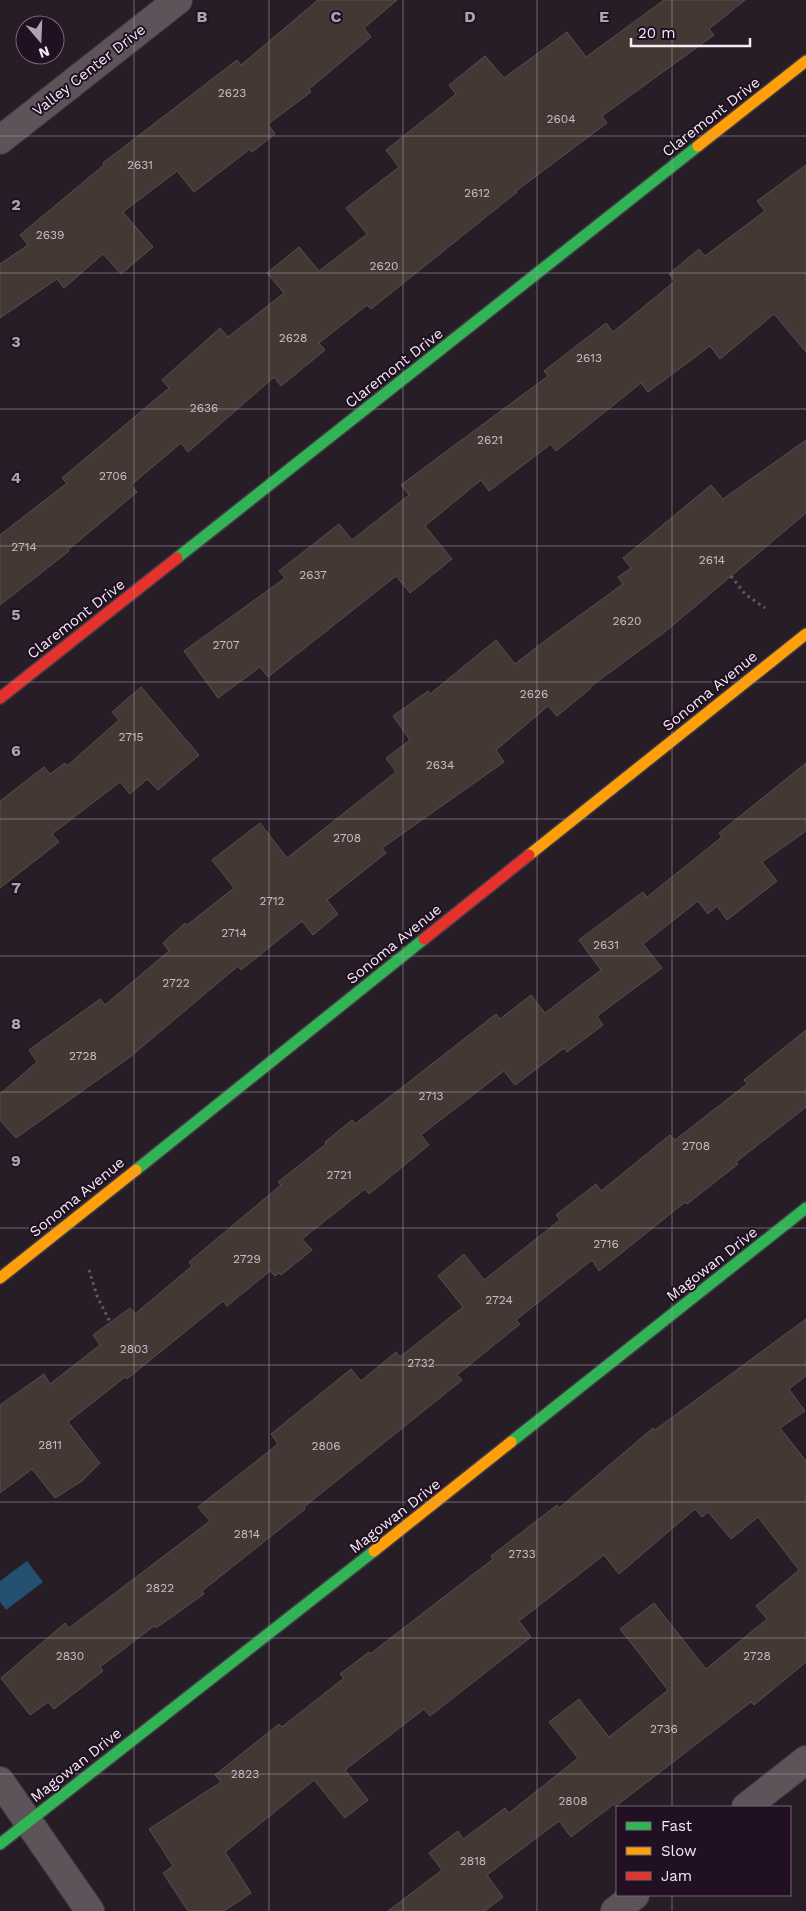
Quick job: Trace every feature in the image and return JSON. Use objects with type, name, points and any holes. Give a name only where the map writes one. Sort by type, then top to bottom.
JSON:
[{"type":"street","name":"Valley Center Drive","points":[[0,140],[178,0]]},
{"type":"street","name":"Claremont Drive","points":[[0,698],[806,61]]},
{"type":"street","name":"Sonoma Avenue","points":[[0,1278],[806,634]]},
{"type":"street","name":"Magowan Drive","points":[[0,1844],[266,1637],[806,1208]]},
{"type":"street","points":[[747,1806],[806,1760]]},
{"type":"street","points":[[0,1781],[90,1911]]},
{"type":"street","points":[[615,1911],[635,1896]]},
{"type":"path","points":[[731,576],[745,594],[765,608]]},
{"type":"path","points":[[90,1270],[96,1296],[110,1322]]},
{"type":"water","points":[[27,1561],[43,1582],[6,1610],[0,1602],[0,1581]]},
{"type":"building","points":[[318,0],[397,0],[364,28],[371,37],[309,89],[311,92],[268,124],[275,134],[252,152],[250,149],[194,192],[177,171],[123,212],[153,247],[121,274],[103,254],[64,288],[57,279],[0,318],[0,264],[28,245],[20,235],[104,165],[103,163],[237,60],[241,65]]},
{"type":"building","points":[[664,0],[745,0],[709,29],[714,35],[602,116],[607,123],[516,191],[371,309],[367,305],[319,343],[325,350],[281,386],[274,377],[188,452],[181,443],[131,485],[137,492],[69,551],[0,605],[0,535],[67,483],[62,478],[169,388],[162,380],[220,328],[228,337],[284,293],[267,273],[299,247],[319,271],[367,234],[346,208],[399,167],[386,150],[456,94],[449,85],[485,56],[504,78],[567,32],[586,57]]},
{"type":"building","points":[[806,165],[806,352],[774,314],[720,359],[710,346],[648,392],[641,383],[556,451],[551,444],[489,491],[481,480],[425,526],[452,559],[410,593],[396,576],[268,677],[260,667],[218,698],[184,651],[285,578],[279,571],[339,524],[352,540],[409,495],[401,485],[548,376],[544,371],[606,323],[613,332],[675,281],[669,274],[699,249],[705,256],[765,211],[757,201]]},
{"type":"building","points":[[806,440],[806,513],[666,631],[590,687],[557,716],[548,706],[496,750],[504,762],[382,848],[386,853],[327,900],[338,914],[313,935],[302,921],[241,970],[238,966],[130,1057],[16,1138],[0,1120],[0,1094],[37,1062],[29,1050],[100,999],[105,1005],[169,951],[163,943],[185,923],[187,925],[234,888],[212,860],[260,823],[287,858],[396,772],[386,758],[410,740],[393,716],[428,691],[430,694],[496,640],[515,664],[623,584],[618,577],[631,568],[623,558],[711,485],[723,499]]},
{"type":"building","points":[[141,687],[199,755],[158,790],[147,779],[130,794],[120,782],[52,834],[59,842],[0,888],[0,801],[44,767],[50,774],[65,763],[67,766],[119,720],[112,712]]},
{"type":"building","points":[[806,763],[806,831],[762,862],[777,881],[727,920],[717,906],[708,914],[698,901],[643,944],[662,968],[597,1016],[603,1025],[567,1052],[564,1048],[515,1085],[504,1071],[421,1135],[429,1145],[369,1194],[365,1189],[302,1239],[312,1250],[281,1275],[279,1273],[275,1276],[270,1271],[227,1306],[223,1301],[127,1379],[125,1377],[68,1422],[100,1463],[82,1481],[55,1498],[32,1469],[0,1493],[0,1405],[44,1374],[50,1384],[100,1345],[93,1335],[130,1308],[135,1314],[192,1266],[189,1262],[281,1185],[278,1182],[326,1144],[325,1142],[352,1120],[355,1124],[496,1014],[500,1019],[531,995],[545,1013],[601,970],[579,940],[643,892],[647,897],[722,837],[719,833]]},
{"type":"building","points":[[806,1030],[806,1107],[736,1162],[738,1164],[687,1204],[685,1202],[599,1271],[592,1260],[516,1320],[520,1324],[457,1375],[462,1380],[202,1591],[204,1594],[156,1628],[154,1626],[100,1667],[103,1671],[54,1709],[48,1702],[30,1715],[1,1678],[65,1623],[69,1628],[210,1521],[198,1507],[278,1444],[271,1434],[351,1369],[361,1381],[396,1352],[400,1357],[463,1307],[438,1276],[464,1254],[484,1280],[560,1220],[556,1215],[596,1184],[601,1191],[670,1135],[675,1140],[747,1084],[744,1080]]},
{"type":"building","points":[[806,1319],[806,1376],[789,1389],[805,1411],[780,1428],[806,1461],[806,1662],[754,1705],[751,1702],[616,1806],[614,1804],[571,1837],[559,1821],[487,1875],[503,1897],[485,1911],[388,1911],[442,1870],[429,1853],[458,1831],[463,1839],[505,1808],[509,1813],[578,1758],[549,1722],[579,1699],[609,1737],[668,1690],[620,1629],[654,1603],[706,1669],[767,1619],[756,1606],[799,1570],[758,1517],[731,1539],[708,1512],[702,1517],[695,1509],[619,1574],[604,1555],[519,1621],[531,1637],[430,1716],[424,1709],[345,1770],[368,1800],[345,1818],[314,1780],[225,1852],[251,1893],[224,1911],[188,1911],[163,1873],[173,1866],[149,1829],[221,1782],[215,1775],[279,1724],[282,1727],[344,1678],[340,1674],[369,1652],[370,1654],[493,1559],[491,1556],[557,1505],[559,1508],[653,1428],[655,1430]]},
{"type":"traffic: fast","points":[[177,558],[698,146]]},
{"type":"traffic: fast","points":[[136,1170],[424,939]]},
{"type":"traffic: fast","points":[[511,1442],[806,1208]]},
{"type":"traffic: fast","points":[[0,1844],[374,1551]]},
{"type":"traffic: slow","points":[[698,146],[806,61]]},
{"type":"traffic: slow","points":[[529,855],[806,634]]},
{"type":"traffic: slow","points":[[0,1278],[136,1170]]},
{"type":"traffic: slow","points":[[374,1551],[511,1442]]},
{"type":"traffic: jam","points":[[0,698],[177,558]]},
{"type":"traffic: jam","points":[[424,939],[529,855]]}]
